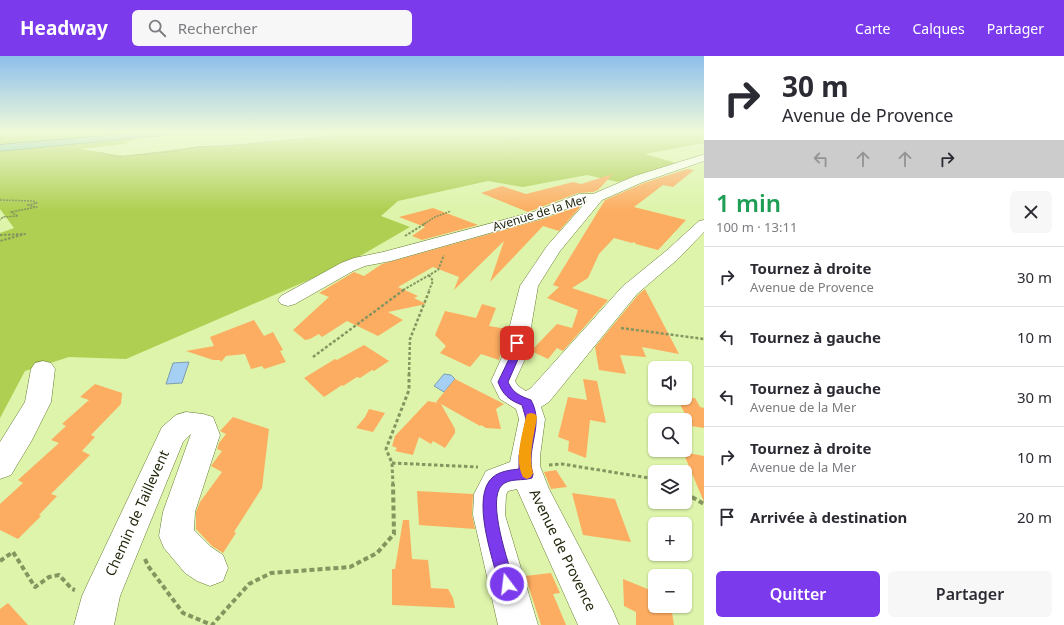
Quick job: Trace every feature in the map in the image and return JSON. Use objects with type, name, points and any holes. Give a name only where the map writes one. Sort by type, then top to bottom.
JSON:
[{"type":"street","points":[[595,198],[639,179],[700,159]]},
{"type":"street","name":"Avenue de la Mer","points":[[288,300],[347,267],[538,215],[584,197],[595,198],[596,199],[553,249],[529,286],[514,357],[503,382],[507,390],[514,398],[527,402]]},
{"type":"street","points":[[532,468],[525,456],[532,419],[527,402],[540,395],[630,290],[672,255],[704,224]]},
{"type":"street","points":[[0,466],[22,432],[38,402],[43,369]]},
{"type":"street","name":"Chemin de Taillevent","points":[[94,625],[100,596],[172,435],[186,423],[203,425],[206,435],[179,512],[176,536],[198,560],[210,568]]},
{"type":"street","name":"Avenue de Provence","points":[[518,625],[489,515],[490,494],[497,481],[532,468],[535,495],[599,625]]},
{"type":"path","points":[[0,200],[33,201],[37,203],[27,205],[37,207],[11,212],[18,216],[3,217],[0,220]]},
{"type":"path","points":[[0,234],[25,234],[0,241]]},
{"type":"path","points":[[313,357],[403,290],[438,270]]},
{"type":"path","points":[[429,275],[434,281],[410,339],[409,390],[386,448],[392,463],[484,467]]},
{"type":"path","points":[[599,326],[704,339]]},
{"type":"path","points":[[532,468],[562,464],[648,478]]},
{"type":"path","points":[[692,497],[704,504]]},
{"type":"green space","points":[[0,159],[661,159],[676,163],[618,182],[587,175],[523,187],[488,181],[398,201],[381,216],[410,227],[348,263],[126,359],[69,357],[25,371],[0,418],[0,233],[14,228],[0,209]]},
{"type":"water","points":[[189,362],[182,383],[166,384],[173,363]]},
{"type":"water","points":[[444,374],[451,375],[455,379],[444,392],[434,386]]},
{"type":"building","points":[[687,169],[694,170],[673,187],[663,185],[634,207],[686,220],[658,250],[636,244],[634,242],[632,243],[614,238],[599,254],[588,278],[572,288],[608,300],[563,351],[557,348],[548,359],[531,351],[557,324],[572,328],[578,310],[547,298],[559,287],[553,285],[605,200],[644,183]]},
{"type":"building","points":[[613,174],[598,190],[593,192],[578,193],[528,212],[481,193],[502,186],[526,194],[573,182],[581,184]]},
{"type":"building","points":[[582,205],[559,231],[543,226],[490,282],[504,241],[454,290],[459,277],[433,267],[398,287],[418,296],[414,298],[426,304],[388,312],[403,320],[378,336],[347,321],[322,337],[319,334],[305,340],[293,330],[329,297],[319,293],[354,272],[364,276],[382,264],[543,219]]},
{"type":"building","points":[[433,208],[478,225],[422,240],[412,236],[425,227],[399,217]]},
{"type":"building","points":[[645,289],[679,354],[642,347],[646,357],[620,355],[626,374],[599,370],[595,347],[638,295]]},
{"type":"building","points":[[482,304],[496,308],[489,326],[507,329],[499,360],[481,354],[470,367],[440,353],[446,346],[435,335],[445,311],[476,318]]},
{"type":"building","points":[[254,320],[264,336],[273,332],[283,350],[280,351],[286,362],[264,369],[262,366],[251,369],[245,354],[226,356],[221,362],[220,360],[213,360],[186,351],[214,346],[210,337]]},
{"type":"building","points":[[364,345],[389,361],[374,371],[372,370],[360,378],[357,377],[343,386],[342,385],[324,397],[304,378],[335,359],[337,360]]},
{"type":"building","points":[[455,379],[504,404],[496,409],[501,429],[480,426],[441,404],[455,429],[455,433],[445,448],[433,441],[431,444],[419,437],[413,455],[395,451],[397,448],[392,446],[395,436],[428,401],[438,403],[436,402]]},
{"type":"building","points":[[583,379],[597,381],[606,423],[590,420],[586,458],[568,451],[569,441],[558,437],[568,397],[587,400]]},
{"type":"building","points":[[95,384],[122,393],[121,404],[91,435],[95,437],[82,451],[90,455],[51,494],[57,496],[39,515],[41,516],[18,539],[0,530],[0,504],[23,483],[18,480],[59,443],[51,440],[66,426],[62,424],[89,400],[80,397]]},
{"type":"building","points":[[692,398],[695,398],[700,407],[704,408],[704,428],[692,426],[692,413],[684,413],[680,405],[692,405]]},
{"type":"building","points":[[369,409],[385,413],[373,432],[356,428],[365,417]]},
{"type":"building","points":[[233,417],[269,429],[262,488],[234,532],[236,533],[223,553],[212,546],[196,529],[196,512],[200,502],[222,472],[211,466],[222,451],[217,449],[219,443],[226,434],[220,431]]},
{"type":"building","points":[[692,454],[704,456],[704,502],[692,473],[692,465],[688,465],[685,457],[692,457]]},
{"type":"building","points":[[556,470],[567,487],[551,489],[544,472]]},
{"type":"building","points":[[417,491],[473,494],[472,515],[475,529],[419,525]]},
{"type":"building","points":[[572,493],[615,499],[631,542],[583,535]]},
{"type":"building","points":[[403,520],[409,520],[412,559],[428,560],[431,588],[448,589],[453,598],[455,608],[392,605],[392,569],[395,569]]},
{"type":"building","points":[[551,573],[560,593],[553,594],[566,625],[541,625],[525,576]]},
{"type":"building","points":[[623,579],[648,589],[648,613],[672,613],[674,625],[636,625],[636,612],[624,606]]},
{"type":"building","points":[[8,603],[28,625],[0,625],[0,609]]},
{"type":"slow traffic","points":[[527,473],[525,456],[532,419],[531,417]]},
{"type":"route","points":[[507,584],[489,515],[490,494],[497,481],[509,476],[527,474],[525,456],[532,419],[527,402],[514,398],[507,390],[503,382],[514,357],[517,343]]}]
